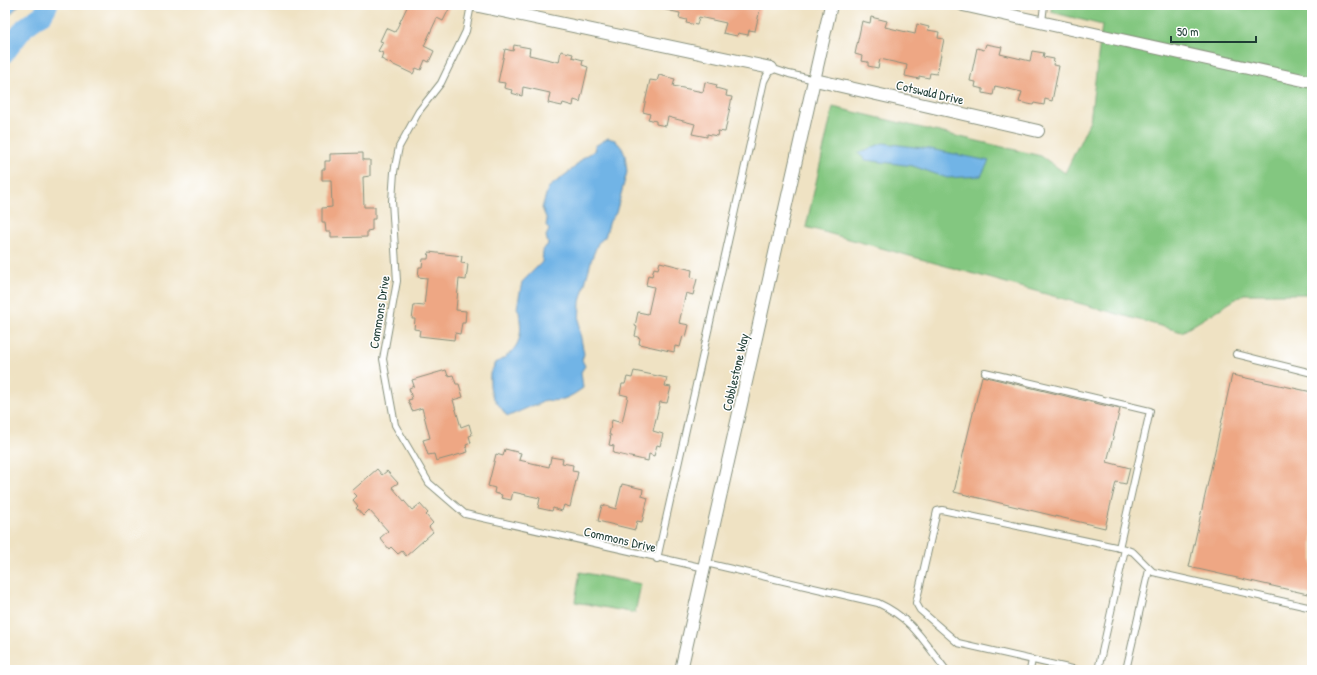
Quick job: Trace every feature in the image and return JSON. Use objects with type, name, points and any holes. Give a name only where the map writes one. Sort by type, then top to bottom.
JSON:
[{"type":"street","points":[[474,5],[771,68]]},
{"type":"street","name":"Cobblestone Way","points":[[681,670],[706,566],[831,5]]},
{"type":"street","points":[[963,5],[1312,82]]},
{"type":"street","name":"Cotswald Drive","points":[[815,80],[1038,131]]},
{"type":"lane","name":"Commons Drive","points":[[471,5],[466,31],[441,83],[420,111],[399,147],[394,172],[392,201],[397,281],[383,359],[395,425],[429,484],[465,514],[657,559],[706,566],[878,603],[893,610],[912,625],[946,670]]},
{"type":"lane","points":[[1042,22],[1044,5]]},
{"type":"lane","points":[[657,559],[764,81],[771,68],[815,80]]},
{"type":"lane","points":[[1236,354],[1312,373]]},
{"type":"lane","points":[[985,372],[1150,411],[1098,670]]},
{"type":"lane","points":[[1077,670],[958,642],[920,610],[916,603],[937,511],[942,510],[1122,549],[1133,552],[1149,570],[1153,572],[1312,608]]},
{"type":"lane","points":[[1126,670],[1149,570]]},
{"type":"lane","points":[[1030,670],[1032,660]]},
{"type":"green space","points":[[1052,5],[1312,5],[1312,81],[1310,92],[1312,92],[1312,294],[1244,294],[1182,332],[806,227],[833,107],[1041,156],[1065,173],[1090,121],[1102,25],[1051,12]]},
{"type":"green space","points":[[580,572],[641,584],[635,613],[575,602]]},
{"type":"water","points":[[5,5],[19,5],[5,20]]},
{"type":"water","points":[[608,138],[615,140],[622,148],[625,155],[627,172],[616,213],[610,221],[605,237],[598,243],[592,258],[580,302],[579,328],[584,354],[582,360],[585,366],[581,372],[583,388],[575,394],[561,400],[546,400],[509,416],[506,415],[491,393],[490,373],[494,364],[507,356],[516,346],[520,335],[521,328],[517,308],[522,282],[542,262],[543,250],[548,244],[546,236],[549,230],[546,225],[547,220],[542,208],[548,188],[574,168],[583,158],[594,151],[595,146]]},
{"type":"water","points":[[883,143],[930,149],[989,161],[981,176],[947,178],[913,166],[866,160],[858,153]]},
{"type":"building","points":[[408,5],[451,5],[443,21],[437,18],[424,46],[434,51],[429,62],[425,60],[421,70],[416,68],[413,74],[381,59],[383,53],[378,51],[383,42],[380,41],[386,28],[395,32]]},
{"type":"building","points":[[662,5],[761,5],[755,31],[749,30],[748,35],[738,33],[737,36],[723,33],[726,23],[699,17],[697,25],[686,23],[687,20],[679,18],[680,13],[662,9]]},
{"type":"building","points":[[871,17],[887,21],[885,27],[915,34],[917,24],[929,27],[928,30],[939,32],[938,38],[944,39],[937,74],[930,73],[929,78],[919,76],[919,79],[905,76],[907,65],[880,59],[878,68],[868,66],[868,62],[861,61],[862,56],[855,54],[862,21],[870,23]]},
{"type":"building","points":[[986,44],[1002,47],[1000,54],[1030,61],[1032,51],[1044,53],[1043,57],[1054,59],[1053,65],[1059,66],[1052,101],[1045,99],[1044,105],[1034,103],[1033,105],[1019,102],[1022,92],[995,86],[993,95],[983,93],[983,89],[975,87],[976,82],[970,81],[977,48],[984,50]]},
{"type":"building","points":[[514,45],[530,48],[529,55],[559,62],[561,51],[573,54],[572,57],[583,60],[582,65],[588,67],[580,102],[574,100],[573,106],[563,103],[562,106],[548,103],[550,93],[523,87],[522,96],[511,93],[512,90],[504,88],[505,83],[498,82],[505,49],[513,51]]},
{"type":"building","points":[[659,75],[675,79],[673,86],[703,92],[705,82],[717,85],[716,88],[727,91],[726,96],[732,97],[725,132],[718,131],[717,136],[707,134],[707,137],[692,134],[695,124],[668,117],[666,126],[656,124],[656,121],[648,119],[650,114],[643,112],[650,80],[657,81]]},
{"type":"building","points":[[363,153],[363,160],[370,160],[370,176],[363,177],[364,207],[375,207],[375,219],[372,219],[372,230],[367,231],[367,237],[331,238],[331,232],[326,232],[325,222],[322,222],[322,208],[332,207],[331,180],[322,180],[322,169],[325,169],[325,161],[330,161],[330,154]]},
{"type":"building","points":[[429,252],[462,256],[461,263],[468,264],[466,280],[459,279],[456,310],[466,311],[465,323],[462,323],[460,334],[455,333],[454,340],[419,336],[420,330],[414,329],[415,319],[412,319],[414,305],[424,306],[427,278],[418,277],[419,267],[422,267],[423,259],[428,259]]},
{"type":"building","points":[[660,262],[692,270],[691,277],[697,279],[693,295],[686,293],[679,323],[689,325],[686,337],[683,336],[680,347],[675,346],[674,352],[639,344],[640,338],[635,336],[637,327],[635,326],[638,312],[648,314],[654,287],[646,285],[648,275],[652,276],[654,268],[658,269]]},
{"type":"building","points":[[446,370],[448,376],[453,375],[456,384],[459,384],[463,397],[453,400],[461,427],[469,424],[472,435],[469,436],[471,443],[466,445],[468,452],[436,461],[434,454],[428,455],[423,440],[430,438],[422,408],[412,411],[408,400],[412,399],[409,388],[414,386],[412,380]]},
{"type":"building","points":[[634,371],[667,378],[665,386],[671,387],[667,403],[660,402],[653,431],[663,434],[660,446],[657,445],[654,456],[649,454],[648,461],[613,453],[614,446],[609,445],[612,420],[622,423],[628,396],[620,394],[622,384],[625,384],[627,377],[632,378]]},
{"type":"building","points":[[1232,375],[1312,392],[1312,595],[1189,567]]},
{"type":"building","points":[[982,376],[1120,409],[1107,462],[1130,468],[1126,484],[1116,482],[1105,528],[954,492]]},
{"type":"building","points":[[505,449],[521,453],[519,460],[549,467],[551,457],[563,459],[562,463],[573,465],[572,471],[578,472],[570,507],[564,505],[562,511],[553,508],[552,511],[538,508],[540,498],[513,492],[511,500],[501,498],[502,495],[494,493],[495,488],[488,486],[496,454],[503,456]]},
{"type":"building","points":[[377,469],[382,475],[387,471],[398,483],[392,487],[412,510],[420,504],[428,513],[426,515],[433,523],[429,527],[433,532],[406,556],[402,551],[398,554],[391,547],[389,549],[380,538],[388,531],[369,510],[363,516],[356,508],[358,506],[353,500],[357,496],[352,491]]},
{"type":"building","points":[[622,484],[643,489],[642,496],[648,498],[642,522],[637,521],[635,530],[598,521],[602,505],[616,509]]},
{"type":"waterway","points":[[5,53],[25,27],[43,14],[48,5]]}]
